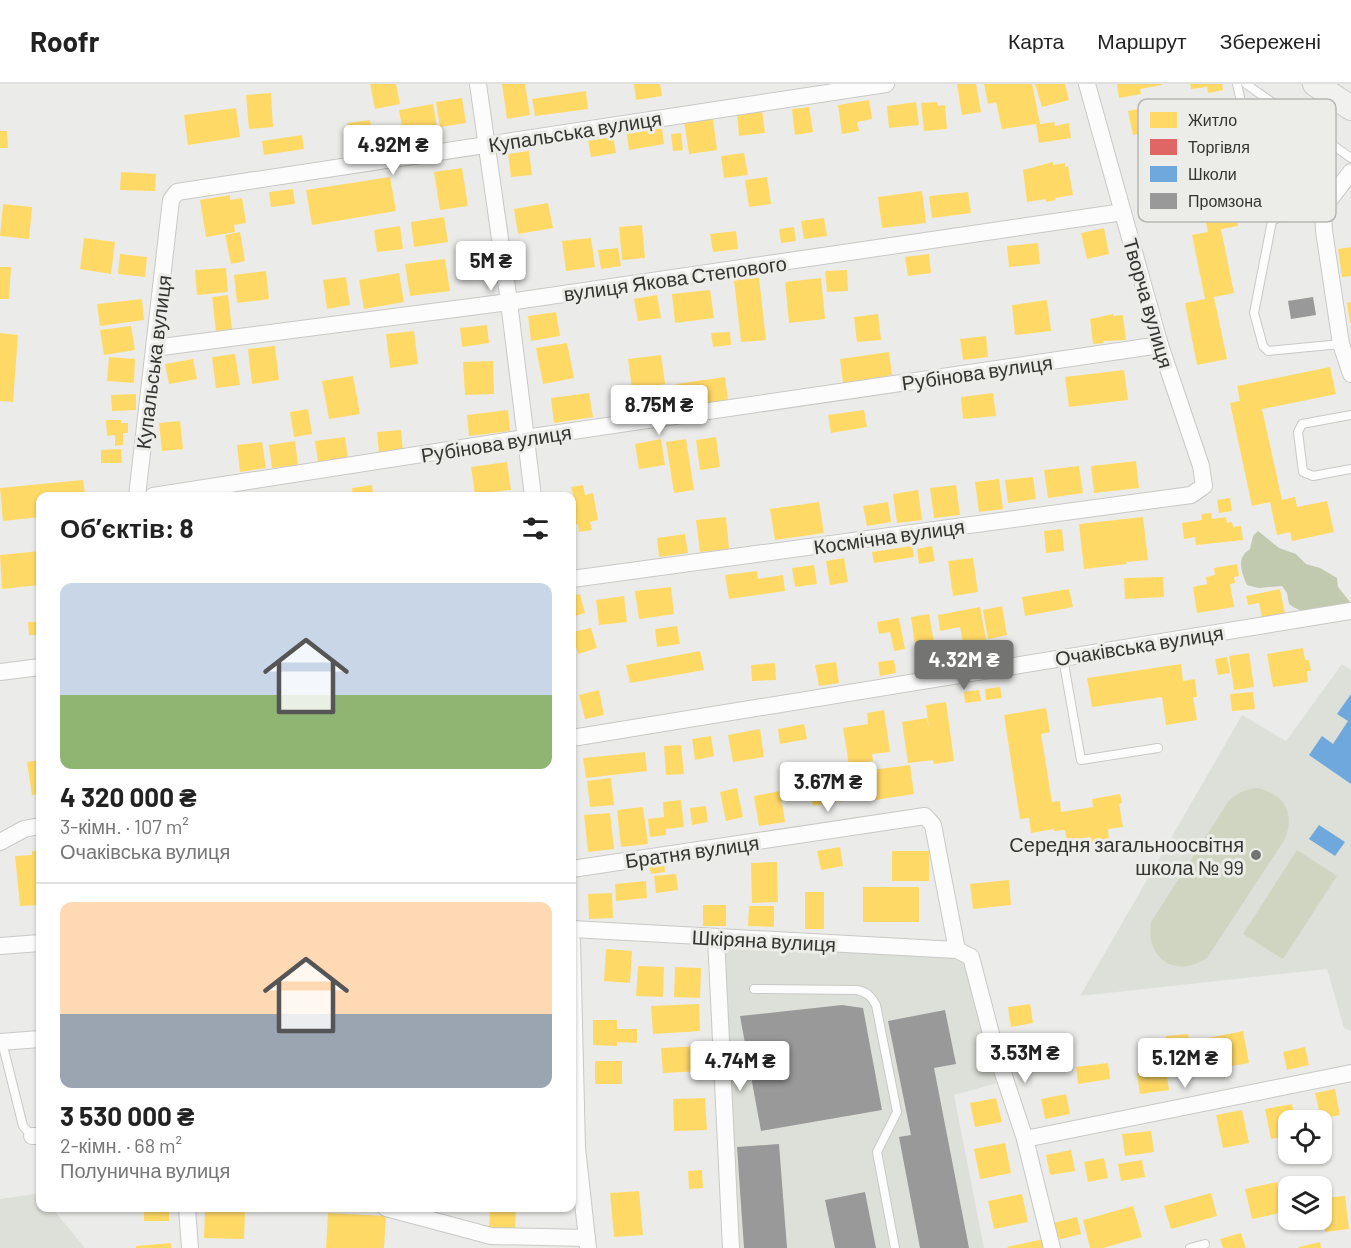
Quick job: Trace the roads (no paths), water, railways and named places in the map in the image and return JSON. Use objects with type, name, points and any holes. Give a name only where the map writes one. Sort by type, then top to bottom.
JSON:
[{"type":"main road","points":[[1315,84],[1351,108]]},
{"type":"street","points":[[478,84],[509,302],[532,492]]},
{"type":"street","name":"Купальська вулиця","points":[[137,492],[171,200],[177,192],[886,84]]},
{"type":"street","name":"Творча вулиця","points":[[1087,84],[1160,345],[1202,466],[1204,486]]},
{"type":"street","points":[[1336,191],[1351,172]]},
{"type":"street","name":"вулиця Якова Степового","points":[[154,348],[509,302],[1123,212]]},
{"type":"street","points":[[1324,222],[1341,344],[1351,374]]},
{"type":"street","name":"Рубінова вулиця","points":[[179,492],[525,438],[1160,345]]},
{"type":"street","name":"Космічна вулиця","points":[[576,578],[1191,495],[1204,486]]},
{"type":"street","name":"Очаківська вулиця","points":[[576,737],[1351,611]]},
{"type":"street","points":[[0,672],[36,668]]},
{"type":"street","name":"Братня вулиця","points":[[576,868],[925,816],[933,825],[957,950]]},
{"type":"street","points":[[0,842],[24,829],[36,827]]},
{"type":"street","name":"Шкіряна вулиця","points":[[576,929],[957,950]]},
{"type":"street","points":[[716,937],[731,1248]]},
{"type":"street","points":[[0,946],[36,943]]},
{"type":"street","points":[[957,950],[971,957],[995,1049],[1025,1139],[1052,1248]]},
{"type":"street","points":[[1,1042],[36,1039]]},
{"type":"street","points":[[1025,1139],[1351,1073]]},
{"type":"street","points":[[401,1212],[491,1236],[588,1243],[576,1162]]},
{"type":"street","points":[[187,1212],[190,1248]]},
{"type":"lane","points":[[1237,84],[1240,99]]},
{"type":"lane","points":[[1246,84],[1267,99]]},
{"type":"lane","points":[[1336,147],[1351,158]]},
{"type":"lane","points":[[1272,222],[1254,313],[1263,346],[1268,351],[1341,344]]},
{"type":"lane","points":[[1351,415],[1302,424],[1298,432],[1303,472],[1313,476],[1351,469]]},
{"type":"lane","points":[[1063,658],[1081,760],[1158,748]]},
{"type":"lane","points":[[754,989],[857,990],[865,992],[876,1005],[897,1112],[877,1152],[894,1248]]},
{"type":"lane","points":[[1,1042],[23,1126],[36,1136]]},
{"type":"lane","points":[[1190,1248],[1205,1244]]},
{"type":"place","name":"Середня загальноосвітня школа № 99","points":[[1256,855]]}]
